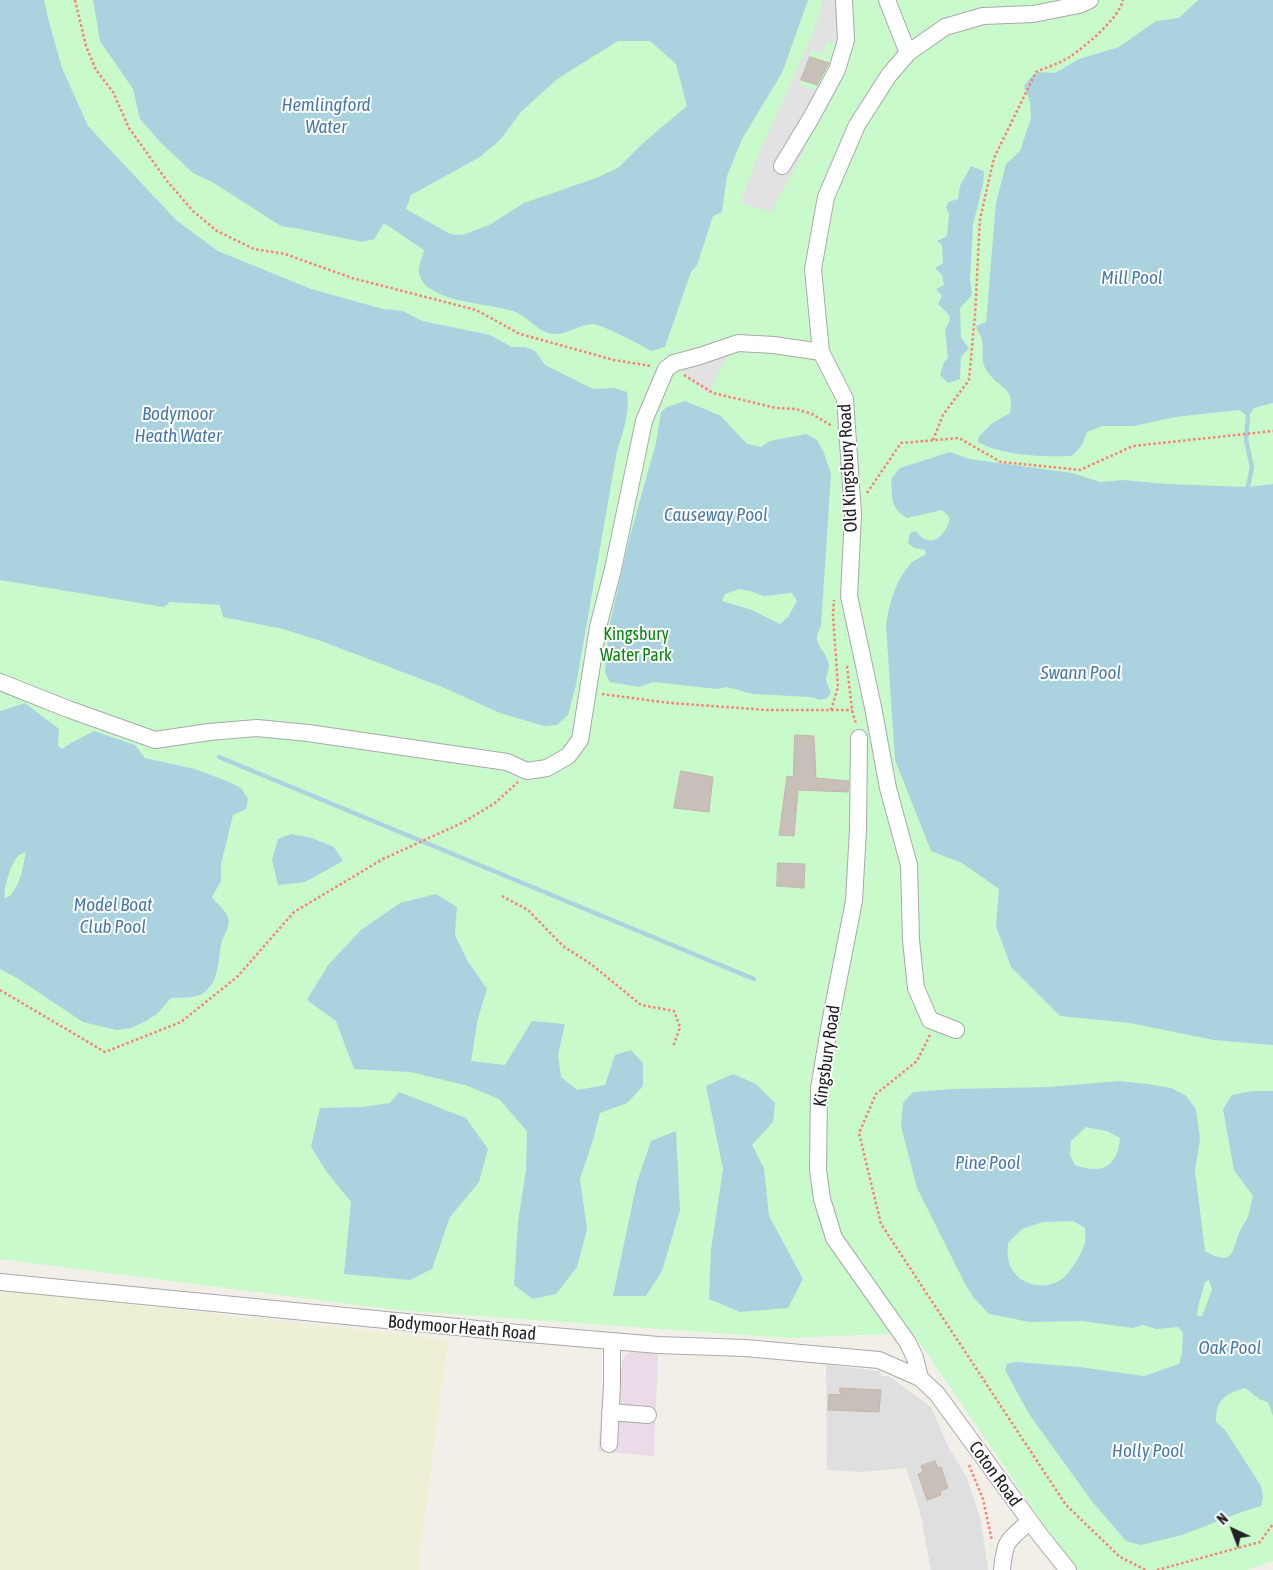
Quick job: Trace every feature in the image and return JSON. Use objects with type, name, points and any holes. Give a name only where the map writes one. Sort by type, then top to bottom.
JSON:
[{"type":"street","points":[[782,166],[837,70],[846,40],[844,0]]},
{"type":"street","points":[[887,0],[908,53]]},
{"type":"street","name":"Old Kingsbury Road","points":[[936,1023],[930,1020],[916,988],[911,940],[909,865],[888,788],[873,707],[841,597],[853,514],[845,399],[821,352],[813,269],[826,197],[858,125],[889,74],[908,53],[945,27],[983,16],[1033,14],[1079,5],[1090,0]]},
{"type":"street","points":[[0,682],[155,740],[209,732],[257,728],[317,734],[506,762],[527,771],[547,768],[568,756],[580,740],[598,627],[613,569],[644,421],[666,369],[674,363],[738,344],[774,345],[821,352]]},
{"type":"street","name":"Kingsbury Road","points":[[859,738],[858,829],[854,901],[830,1023],[820,1088],[818,1170],[822,1198],[834,1238],[908,1343],[915,1358],[920,1378]]},
{"type":"street","points":[[936,1023],[956,1030]]},
{"type":"street","name":"Bodymoor Heath Road","points":[[0,1282],[612,1341],[658,1345],[745,1348],[879,1360],[920,1378]]},
{"type":"street","points":[[609,1444],[612,1341]]},
{"type":"street","name":"Coton Road","points":[[920,1378],[937,1394],[1068,1570]]},
{"type":"street","points":[[610,1412],[648,1415]]},
{"type":"street","points":[[1002,1570],[1005,1545],[1030,1521]]},
{"type":"path","points":[[75,0],[86,46],[96,70],[114,92],[129,128],[167,181],[193,211],[217,231],[254,249],[285,254],[352,278],[476,310],[520,334],[614,360],[676,369],[713,393],[776,408],[796,409],[812,414],[834,428]]},
{"type":"path","points":[[932,440],[943,415],[969,380],[975,315],[980,219],[994,158],[1036,72],[1070,56],[1094,38],[1121,9],[1123,0]]},
{"type":"path","points":[[853,514],[901,443],[959,438],[1000,462],[1080,470],[1133,446],[1273,431]]},
{"type":"path","points":[[832,710],[838,687],[833,615],[841,597]]},
{"type":"path","points":[[588,692],[670,703],[766,710],[852,710]]},
{"type":"path","points":[[0,990],[105,1052],[181,1022],[237,976],[294,912],[383,859],[464,822],[495,802],[522,778],[527,771]]},
{"type":"path","points":[[502,896],[528,910],[563,946],[592,964],[641,1005],[674,1011],[680,1027],[673,1047]]},
{"type":"path","points":[[936,1023],[917,1061],[876,1094],[859,1133],[881,1224],[1066,1505],[1120,1558],[1146,1570]]},
{"type":"path","points":[[967,1461],[974,1474],[983,1500],[992,1543]]},
{"type":"path","points":[[1157,1570],[1260,1542],[1273,1524]]},
{"type":"shaded area","points":[[823,0],[853,0],[840,45],[827,41],[823,55],[811,50],[800,85],[819,91],[822,110],[800,159],[771,212],[740,203],[757,158],[813,34]]},
{"type":"shaded area","points":[[731,350],[714,380],[709,395],[677,367]]},
{"type":"shaded area","points":[[631,1352],[658,1354],[654,1456],[598,1451],[603,1383],[620,1384],[622,1361],[625,1355]]},
{"type":"shaded area","points":[[826,1365],[880,1371],[881,1376],[889,1376],[931,1407],[948,1446],[967,1478],[981,1521],[988,1570],[931,1570],[919,1507],[906,1468],[862,1472],[827,1470]]},
{"type":"green space","name":"Kingsbury Water Park","points":[[0,0],[1273,0],[1273,1561],[1247,1570],[1077,1570],[913,1333],[787,1338],[396,1310],[0,1259]]},
{"type":"green space","points":[[0,1290],[448,1340],[420,1552],[420,1570],[0,1570]]},
{"type":"water","name":"Bodymoor Heath Water","points":[[0,0],[44,0],[62,68],[88,126],[176,220],[218,251],[311,289],[383,309],[403,311],[422,321],[490,335],[512,347],[525,347],[535,351],[545,365],[593,389],[614,388],[627,392],[627,415],[617,451],[576,685],[568,715],[557,725],[544,726],[500,713],[442,687],[321,641],[283,629],[223,617],[220,605],[170,602],[164,607],[0,580]]},
{"type":"water","name":"Hemlingford Water","points":[[93,0],[808,0],[782,73],[742,139],[727,176],[722,212],[713,216],[697,265],[691,272],[665,347],[651,351],[598,325],[582,326],[560,334],[548,333],[513,311],[444,296],[432,290],[423,282],[419,267],[424,250],[384,223],[374,239],[362,242],[281,226],[212,182],[193,173],[161,143],[140,119],[133,89],[100,41]],"holes":[[[618,41],[650,41],[676,64],[687,106],[643,143],[618,168],[596,178],[524,203],[491,224],[463,235],[450,234],[406,209],[411,195],[480,157],[500,140],[521,112],[557,79]]]},
{"type":"water","name":"Mill Pool","points":[[1198,0],[1273,0],[1273,403],[1254,408],[1248,417],[1240,410],[1175,417],[1134,426],[1102,426],[1087,432],[1082,445],[1072,456],[1037,456],[1011,453],[988,447],[978,442],[978,438],[991,424],[1010,413],[1011,404],[1008,392],[992,377],[985,367],[982,338],[976,326],[986,322],[996,203],[1006,164],[1020,151],[1031,118],[1030,102],[1024,86],[1038,72],[1055,73],[1079,59],[1119,47],[1156,21],[1179,18]]},
{"type":"water","points":[[971,166],[984,171],[983,184],[973,225],[970,278],[972,295],[960,308],[961,338],[969,348],[961,357],[960,379],[948,383],[940,375],[944,362],[948,358],[945,330],[950,320],[949,315],[938,304],[942,296],[936,289],[944,285],[942,275],[935,268],[943,263],[942,245],[937,241],[947,236],[949,214],[946,208],[948,202],[958,199],[960,186]]},
{"type":"water","name":"Causeway Pool","points":[[685,401],[721,416],[747,444],[761,447],[770,441],[806,434],[817,440],[824,453],[831,474],[821,626],[817,638],[829,666],[826,679],[831,693],[827,698],[820,700],[811,697],[753,694],[727,687],[718,689],[653,682],[639,687],[610,682],[605,673],[609,627],[630,536],[656,443],[661,412],[667,407]],"holes":[[[740,589],[764,596],[792,593],[797,601],[788,617],[780,624],[752,610],[722,601],[725,594]]]},
{"type":"water","name":"Swann Pool","points":[[950,452],[970,459],[1072,473],[1100,482],[1123,480],[1167,484],[1248,487],[1273,484],[1273,1045],[1214,1040],[1130,1023],[1060,1016],[1011,967],[996,926],[999,889],[962,863],[931,851],[895,760],[886,625],[891,600],[902,576],[912,562],[926,554],[925,550],[914,548],[908,543],[910,533],[916,531],[927,540],[937,539],[945,530],[950,518],[942,510],[907,518],[897,510],[893,502],[891,479],[900,468]]},
{"type":"water","name":"Model Boat Club Pool","points":[[25,703],[59,729],[58,746],[62,749],[94,731],[135,745],[145,758],[195,769],[241,788],[248,799],[246,809],[233,815],[221,864],[221,881],[212,897],[227,915],[228,925],[220,948],[218,968],[214,981],[205,992],[193,997],[171,998],[157,1014],[146,1021],[131,1028],[117,1030],[83,1022],[17,978],[0,969],[0,711]],"holes":[[[26,851],[17,885],[5,899],[6,883],[10,870],[15,859]]]},
{"type":"water","points":[[291,834],[312,838],[334,847],[343,861],[305,882],[278,885],[272,860],[278,839]]},
{"type":"water","points":[[436,894],[457,907],[455,935],[467,960],[487,989],[478,1018],[471,1061],[505,1065],[532,1021],[565,1024],[558,1055],[561,1077],[577,1090],[605,1085],[615,1055],[631,1050],[643,1063],[643,1086],[627,1103],[600,1113],[580,1179],[587,1229],[577,1267],[556,1294],[533,1299],[514,1285],[518,1222],[526,1170],[527,1131],[499,1099],[465,1085],[410,1072],[354,1069],[336,1021],[307,1000],[328,965],[361,930],[400,903]]},
{"type":"water","points":[[733,1074],[756,1084],[775,1103],[773,1122],[752,1145],[764,1168],[769,1216],[803,1279],[788,1308],[740,1312],[709,1299],[711,1250],[723,1169],[706,1086]]},
{"type":"water","points":[[1119,1081],[1171,1088],[1185,1095],[1196,1109],[1200,1139],[1195,1171],[1205,1251],[1222,1258],[1231,1254],[1248,1216],[1253,1196],[1234,1170],[1223,1109],[1232,1095],[1252,1091],[1273,1091],[1273,1416],[1268,1402],[1261,1400],[1245,1388],[1223,1399],[1216,1414],[1216,1422],[1225,1430],[1261,1486],[1263,1497],[1261,1506],[1182,1535],[1141,1545],[1126,1541],[1091,1500],[1029,1414],[1005,1370],[1007,1364],[1016,1362],[1079,1367],[1144,1376],[1179,1364],[1182,1353],[1183,1333],[1178,1327],[1156,1329],[1143,1325],[1132,1328],[1082,1321],[1030,1322],[989,1314],[974,1298],[965,1284],[917,1188],[901,1126],[903,1103],[913,1092],[1049,1087]],"holes":[[[1086,1127],[1107,1131],[1120,1138],[1116,1156],[1106,1166],[1093,1169],[1075,1165],[1070,1155],[1071,1141]],[[1073,1221],[1085,1228],[1085,1243],[1075,1264],[1063,1278],[1051,1284],[1035,1285],[1021,1279],[1015,1273],[1008,1258],[1008,1243],[1022,1229],[1043,1222]],[[1209,1280],[1212,1290],[1202,1316],[1197,1316],[1205,1282]]]},
{"type":"water","points":[[399,1092],[466,1118],[488,1149],[479,1182],[450,1217],[432,1269],[410,1280],[344,1274],[351,1202],[326,1171],[311,1147],[320,1108],[362,1107],[390,1103]]},
{"type":"water","points":[[676,1131],[680,1210],[662,1271],[646,1296],[613,1296],[637,1182],[651,1141]]},
{"type":"building","points":[[810,57],[829,63],[817,85],[801,80]]},
{"type":"building","points":[[795,735],[814,736],[816,778],[849,781],[848,792],[798,790],[794,836],[779,835],[787,776],[793,777]]},
{"type":"building","points":[[681,771],[713,777],[709,812],[674,808]]},
{"type":"building","points":[[778,863],[805,864],[804,888],[777,886]]},
{"type":"building","points":[[840,1388],[881,1390],[879,1412],[828,1410],[829,1394],[840,1395]]},
{"type":"building","points":[[935,1461],[938,1468],[941,1467],[948,1488],[940,1491],[941,1495],[927,1500],[918,1474],[923,1472],[921,1466]]},
{"type":"waterway","points":[[1248,417],[1246,440],[1252,467],[1248,487]]},
{"type":"waterway","points":[[219,757],[754,979]]},
{"type":"water label","name":"Pine Pool","points":[[988,1163]]},
{"type":"water label","name":"Oak Pool","points":[[1230,1348]]},
{"type":"water label","name":"Holly Pool","points":[[1148,1451]]}]
